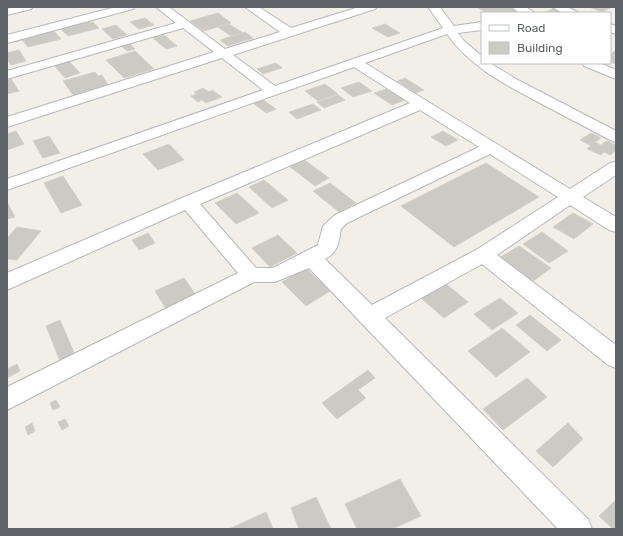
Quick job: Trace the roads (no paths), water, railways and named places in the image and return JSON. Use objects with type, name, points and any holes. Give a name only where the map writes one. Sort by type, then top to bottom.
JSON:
[{"type":"street","points":[[7,12],[27,7]]},
{"type":"street","points":[[7,39],[129,7]]},
{"type":"street","points":[[162,7],[273,92]]},
{"type":"street","points":[[251,7],[290,33]]},
{"type":"street","points":[[7,122],[290,33],[352,10],[371,7]]},
{"type":"street","points":[[434,7],[460,44],[481,62]]},
{"type":"street","points":[[517,7],[533,11]]},
{"type":"street","points":[[558,7],[570,12]]},
{"type":"street","points":[[7,75],[185,24]]},
{"type":"street","points":[[7,185],[434,34],[481,26]]},
{"type":"street","points":[[355,62],[616,226]]},
{"type":"street","points":[[483,64],[511,82],[616,137]]},
{"type":"street","points":[[591,64],[616,75]]},
{"type":"street","points":[[7,282],[188,202],[421,104]]},
{"type":"street","points":[[7,399],[251,275],[275,275],[312,258],[327,249],[332,226],[341,219],[490,147]]},
{"type":"street","points":[[369,317],[483,254],[571,198],[616,167]]},
{"type":"street","points":[[188,202],[251,275]]},
{"type":"street","points":[[483,254],[616,358]]},
{"type":"street","points":[[312,258],[578,529]]}]
